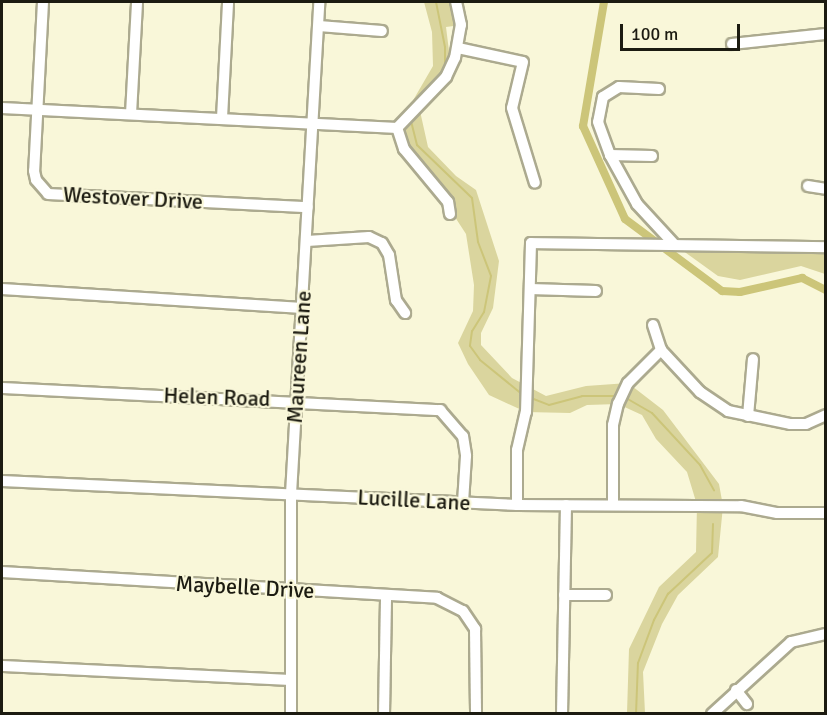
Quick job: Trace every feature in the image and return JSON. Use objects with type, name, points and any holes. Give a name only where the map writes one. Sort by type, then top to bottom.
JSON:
[{"type":"street","name":"Westover Drive","points":[[43,2],[34,171],[48,194],[308,207]]},
{"type":"street","points":[[131,114],[137,2]]},
{"type":"street","points":[[222,118],[228,2]]},
{"type":"street","name":"Maureen Lane","points":[[291,714],[291,494],[319,2]]},
{"type":"street","points":[[2,108],[397,128],[446,77],[458,48],[461,25],[456,2]]},
{"type":"street","points":[[319,26],[382,31]]},
{"type":"street","points":[[732,44],[825,34]]},
{"type":"street","points":[[458,48],[523,62],[512,108],[536,183]]},
{"type":"street","points":[[659,89],[619,87],[603,97],[598,122],[610,155],[644,214],[672,245]]},
{"type":"street","points":[[397,128],[404,149],[448,202],[450,214]]},
{"type":"street","points":[[610,155],[652,156]]},
{"type":"street","points":[[808,186],[825,189]]},
{"type":"street","points":[[307,241],[369,237],[382,243],[389,255],[396,300],[405,313]]},
{"type":"street","points":[[517,505],[517,450],[526,412],[531,243],[825,247]]},
{"type":"street","points":[[2,289],[302,308]]},
{"type":"street","points":[[530,289],[596,291]]},
{"type":"street","points":[[653,325],[661,350],[717,405],[748,416],[806,424],[825,415]]},
{"type":"street","points":[[613,505],[613,425],[618,404],[628,383],[661,350]]},
{"type":"street","points":[[748,416],[753,359]]},
{"type":"street","name":"Helen Road","points":[[2,388],[296,400],[440,410],[463,436],[466,456],[463,502]]},
{"type":"street","name":"Lucille Lane","points":[[2,481],[517,505],[741,506],[777,513],[825,513]]},
{"type":"street","points":[[562,714],[566,505]]},
{"type":"street","name":"Maybelle Drive","points":[[2,572],[451,602],[470,619],[475,629],[476,714]]},
{"type":"street","points":[[564,595],[606,595]]},
{"type":"street","points":[[384,714],[386,596]]},
{"type":"street","points":[[712,714],[791,642],[825,634]]},
{"type":"street","points":[[2,666],[291,680]]},
{"type":"street","points":[[736,690],[747,704]]},
{"type":"shaded area","points":[[424,2],[456,2],[461,25],[446,27],[451,67],[420,111],[428,147],[456,176],[476,190],[499,261],[493,308],[481,333],[481,345],[512,378],[546,396],[586,386],[628,383],[663,410],[719,484],[723,506],[718,557],[678,595],[662,624],[643,672],[645,713],[627,713],[629,649],[659,587],[696,552],[697,505],[687,472],[656,439],[642,415],[618,404],[587,405],[570,413],[526,412],[489,395],[468,364],[458,343],[473,311],[474,285],[466,234],[397,128],[433,66],[432,32]]},
{"type":"shaded area","points":[[675,245],[825,247],[825,274],[801,266],[740,280],[718,276]]},
{"type":"waterway","points":[[430,86],[445,68],[445,47],[436,2]]},
{"type":"waterway","points":[[604,2],[583,126],[625,219],[722,291],[740,292],[802,278],[826,290]]},
{"type":"waterway","points":[[411,121],[417,145],[472,198],[478,242],[491,276],[484,312],[472,331],[470,346],[480,360],[523,395]]},
{"type":"waterway","points":[[531,398],[549,405],[582,396],[618,396]]},
{"type":"waterway","points":[[626,398],[652,413],[700,465],[714,490]]},
{"type":"waterway","points":[[636,714],[638,663],[654,620],[668,594],[712,553],[713,524]]}]
